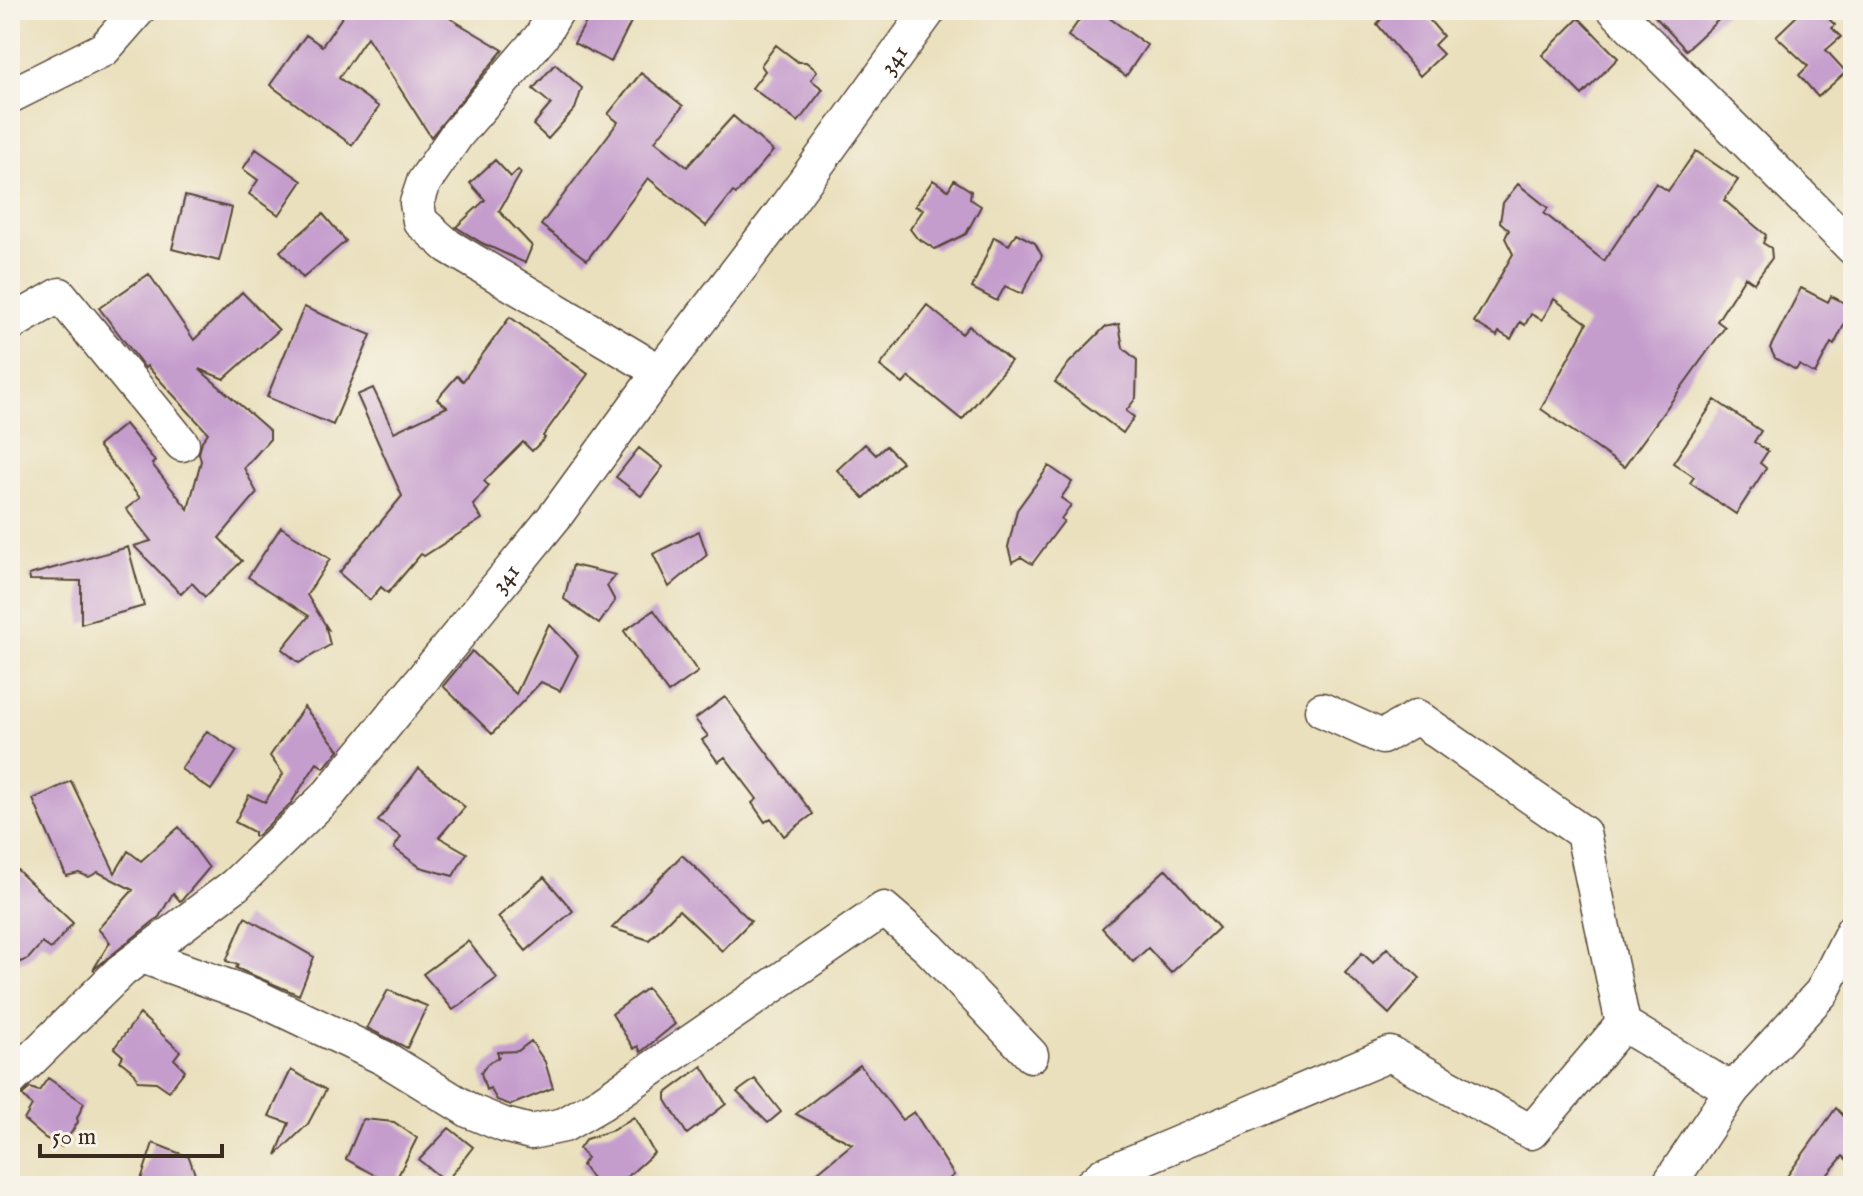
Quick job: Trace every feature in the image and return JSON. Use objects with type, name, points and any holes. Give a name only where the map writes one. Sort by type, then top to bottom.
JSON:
[{"type":"street","points":[[10,96],[104,49],[138,10]]},
{"type":"street","points":[[557,10],[541,37],[457,134],[424,182],[417,203],[420,221],[448,246],[660,372]]},
{"type":"street","name":"341","points":[[10,1080],[121,971],[235,885],[329,794],[556,515],[929,10]]},
{"type":"street","points":[[1615,10],[1853,248]]},
{"type":"street","points":[[10,324],[60,295],[182,444]]},
{"type":"street","points":[[1322,710],[1382,737],[1417,717],[1583,833],[1623,1024],[1732,1090]]},
{"type":"street","points":[[142,956],[254,996],[384,1058],[470,1111],[531,1132],[564,1125],[602,1103],[884,909],[929,948],[1031,1055]]},
{"type":"street","points":[[1668,1186],[1732,1090],[1822,992],[1853,930]]},
{"type":"street","points":[[1090,1186],[1103,1175],[1390,1054],[1531,1132],[1623,1024]]},
{"type":"building","points":[[347,10],[436,10],[503,50],[431,137],[367,37],[339,78],[379,107],[352,145],[270,85],[306,35],[322,46]]},
{"type":"building","points":[[593,10],[637,10],[611,62],[574,43]]},
{"type":"building","points":[[1086,10],[1098,10],[1147,45],[1126,76],[1068,36]]},
{"type":"building","points":[[1389,10],[1421,10],[1443,36],[1434,45],[1443,54],[1420,76],[1377,24]]},
{"type":"building","points":[[1649,10],[1729,10],[1686,50]]},
{"type":"building","points":[[1803,10],[1820,10],[1835,25],[1832,28],[1841,37],[1826,50],[1846,72],[1818,97],[1799,75],[1808,66],[1776,36]]},
{"type":"building","points":[[1579,18],[1618,58],[1582,95],[1542,55]]},
{"type":"building","points":[[776,45],[798,62],[806,62],[817,71],[811,80],[823,89],[798,122],[752,88],[765,71],[761,65]]},
{"type":"building","points":[[555,64],[582,88],[575,109],[548,139],[533,125],[551,104],[533,89]]},
{"type":"building","points":[[641,73],[683,106],[655,141],[687,167],[733,116],[773,151],[736,194],[733,192],[706,226],[648,178],[587,260],[541,225],[618,122],[608,114]]},
{"type":"building","points":[[256,149],[302,181],[279,215],[249,194],[258,180],[243,169]]},
{"type":"building","points":[[1696,151],[1738,180],[1724,200],[1766,235],[1763,243],[1771,248],[1772,258],[1754,283],[1745,277],[1717,321],[1725,327],[1624,467],[1541,409],[1587,323],[1554,299],[1542,320],[1531,314],[1525,325],[1520,322],[1511,339],[1499,332],[1497,336],[1474,322],[1513,254],[1505,238],[1509,230],[1500,222],[1503,203],[1518,184],[1548,208],[1544,213],[1604,261],[1656,183],[1668,191]]},
{"type":"building","points":[[495,160],[511,177],[518,170],[521,173],[499,211],[532,246],[525,263],[456,227],[485,200],[470,183]]},
{"type":"building","points":[[933,180],[948,190],[954,180],[971,191],[970,199],[981,206],[966,234],[935,249],[916,237],[910,229],[923,210],[915,206]]},
{"type":"building","points":[[185,196],[232,208],[219,261],[172,249]]},
{"type":"building","points":[[323,214],[346,241],[303,278],[280,251]]},
{"type":"building","points":[[1016,233],[1035,243],[1042,256],[1022,294],[1005,286],[997,301],[972,288],[994,237],[1009,245]]},
{"type":"building","points":[[149,274],[194,340],[242,292],[279,330],[224,379],[199,369],[270,431],[270,439],[244,468],[257,493],[219,538],[242,561],[205,597],[192,583],[181,594],[134,546],[151,541],[126,509],[140,498],[98,446],[125,424],[188,509],[201,461],[202,441],[208,433],[147,366],[145,368],[99,308]]},
{"type":"building","points":[[1801,288],[1828,302],[1831,296],[1853,307],[1815,374],[1799,365],[1796,370],[1775,358],[1770,348]]},
{"type":"building","points":[[927,305],[962,334],[969,326],[1011,361],[962,420],[909,377],[903,384],[880,366]]},
{"type":"building","points":[[304,307],[371,335],[333,425],[267,397]]},
{"type":"building","points":[[510,317],[588,374],[543,436],[545,438],[532,451],[523,442],[484,481],[489,486],[473,505],[482,519],[424,556],[421,554],[388,593],[381,587],[370,600],[339,573],[402,496],[357,395],[373,388],[394,432],[447,407],[437,399],[457,376],[463,381]]},
{"type":"building","points":[[1119,324],[1123,348],[1137,360],[1136,398],[1126,411],[1134,417],[1123,433],[1055,382],[1069,363],[1105,327]]},
{"type":"building","points":[[1715,400],[1761,431],[1754,442],[1768,451],[1760,463],[1766,468],[1736,514],[1690,483],[1694,477],[1673,463]]},
{"type":"building","points":[[865,444],[876,455],[886,446],[902,462],[864,498],[837,470]]},
{"type":"building","points":[[639,448],[663,467],[641,496],[616,477]]},
{"type":"building","points":[[1049,466],[1072,482],[1061,498],[1071,505],[1061,519],[1064,521],[1032,564],[1021,557],[1012,562],[1008,547],[1017,510]]},
{"type":"building","points":[[281,527],[330,559],[307,595],[328,629],[330,645],[299,663],[282,649],[309,616],[248,577]]},
{"type":"building","points":[[699,531],[707,555],[669,587],[653,554]]},
{"type":"building","points":[[128,547],[144,606],[81,624],[81,581],[30,580],[29,575]]},
{"type":"building","points":[[573,565],[616,575],[607,586],[615,601],[599,624],[564,599]]},
{"type":"building","points":[[654,610],[698,672],[668,693],[624,631]]},
{"type":"building","points":[[549,624],[578,655],[560,691],[541,682],[492,734],[443,686],[472,651],[516,694]]},
{"type":"building","points":[[725,697],[813,814],[784,836],[771,818],[765,822],[752,803],[757,799],[725,757],[718,762],[702,740],[708,736],[695,719]]},
{"type":"building","points":[[304,707],[339,750],[324,768],[317,763],[291,803],[254,836],[254,832],[235,822],[249,795],[265,802],[283,774],[270,756]]},
{"type":"building","points":[[207,731],[237,751],[211,790],[181,769]]},
{"type":"building","points":[[419,768],[465,807],[439,837],[467,853],[453,876],[420,867],[394,848],[401,837],[378,821]]},
{"type":"building","points":[[71,781],[115,873],[128,851],[141,861],[179,827],[209,868],[182,900],[173,893],[159,917],[93,970],[110,942],[98,929],[133,890],[98,872],[89,877],[79,873],[66,876],[33,799]]},
{"type":"building","points":[[682,855],[751,921],[722,951],[679,910],[649,940],[612,928]]},
{"type":"building","points":[[10,863],[73,923],[51,949],[42,943],[28,959],[20,962],[10,952]]},
{"type":"building","points":[[1166,869],[1219,928],[1171,973],[1148,948],[1133,962],[1102,928]]},
{"type":"building","points":[[544,877],[573,911],[526,951],[498,917]]},
{"type":"building","points":[[245,917],[314,957],[299,995],[226,961]]},
{"type":"building","points":[[468,941],[497,978],[453,1010],[423,974]]},
{"type":"building","points":[[1387,948],[1420,978],[1389,1014],[1345,973],[1362,953],[1373,963]]},
{"type":"building","points":[[647,988],[675,1024],[641,1052],[638,1046],[634,1049],[612,1014]]},
{"type":"building","points":[[388,990],[427,1006],[407,1048],[367,1028]]},
{"type":"building","points":[[140,1014],[180,1051],[174,1059],[185,1070],[169,1091],[156,1082],[138,1081],[135,1073],[120,1061],[123,1056],[114,1048]]},
{"type":"building","points":[[531,1041],[545,1062],[553,1088],[511,1105],[497,1100],[490,1088],[486,1090],[481,1073],[488,1063],[499,1057],[497,1052],[518,1051]]},
{"type":"building","points":[[860,1065],[902,1120],[914,1112],[954,1175],[941,1186],[801,1186],[852,1144],[796,1114]]},
{"type":"building","points":[[702,1066],[726,1104],[687,1134],[666,1100],[666,1093]]},
{"type":"building","points":[[291,1070],[326,1090],[308,1124],[276,1155],[289,1123],[269,1116]]},
{"type":"building","points":[[48,1078],[84,1103],[78,1122],[62,1147],[45,1138],[24,1120],[32,1106],[22,1095],[30,1088],[39,1091]]},
{"type":"building","points":[[755,1079],[781,1112],[768,1123],[737,1092]]},
{"type":"building","points":[[1836,1108],[1853,1126],[1853,1166],[1843,1156],[1818,1186],[1780,1186]]},
{"type":"building","points":[[634,1117],[654,1153],[617,1186],[597,1186],[582,1165],[587,1158],[579,1149],[586,1139],[613,1130]]},
{"type":"building","points":[[363,1119],[394,1122],[417,1138],[393,1186],[376,1186],[376,1176],[346,1159]]},
{"type":"building","points":[[449,1128],[473,1147],[446,1182],[419,1160]]},
{"type":"building","points":[[153,1143],[189,1157],[199,1186],[139,1186]]}]
